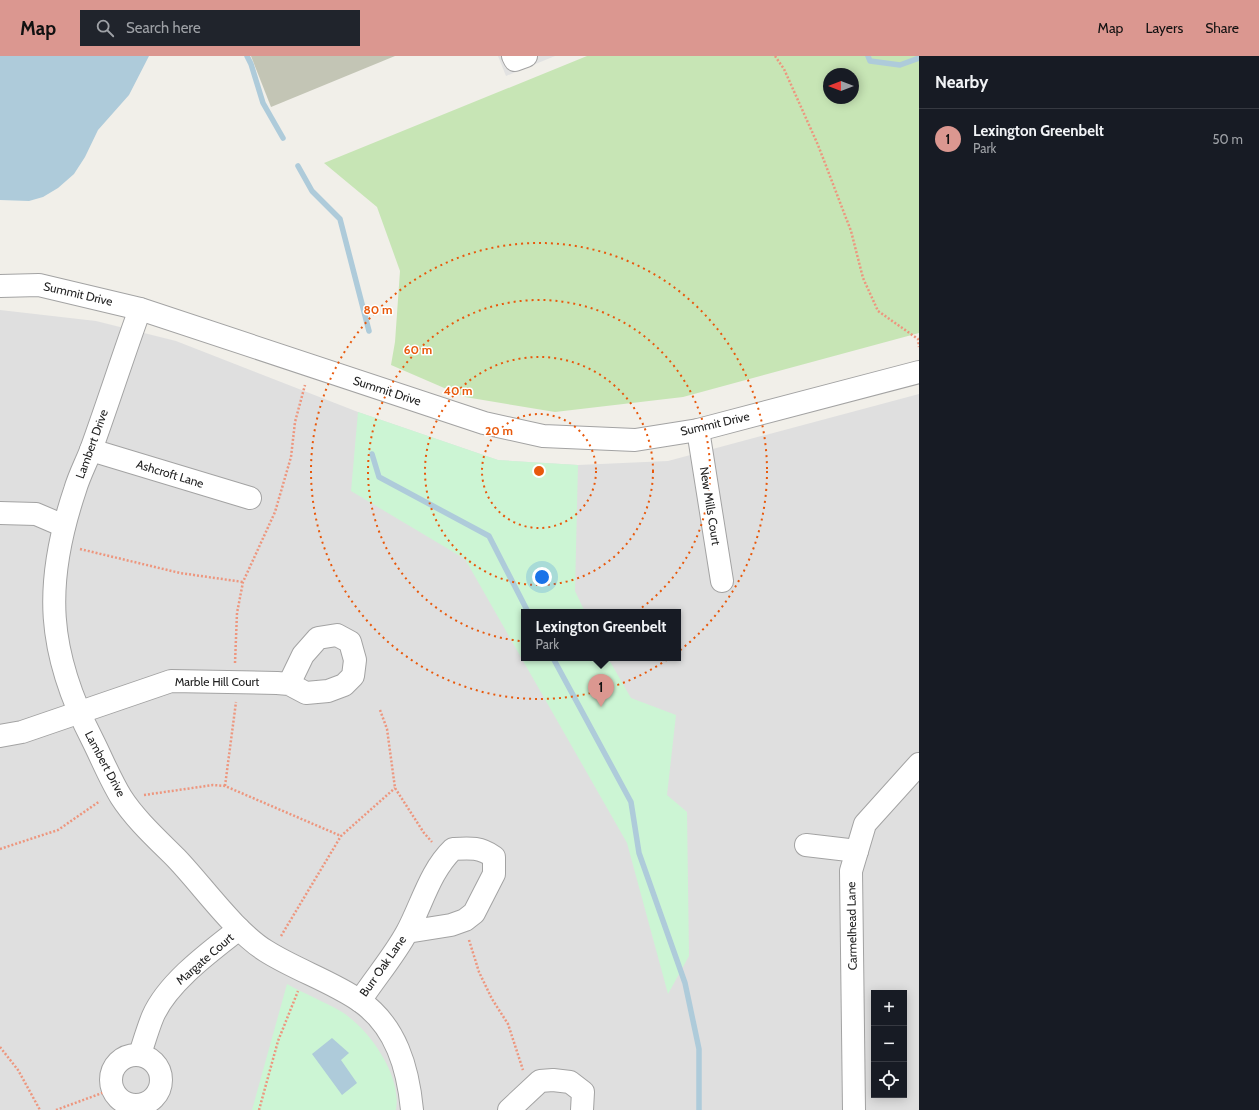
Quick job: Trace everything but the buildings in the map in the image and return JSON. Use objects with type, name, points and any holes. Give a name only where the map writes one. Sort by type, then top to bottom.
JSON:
[{"type":"street","points":[[513,56],[515,60],[526,56]]},
{"type":"street","name":"Summit Drive","points":[[0,286],[39,285],[140,309],[484,423],[543,436],[635,440],[698,430],[919,372]]},
{"type":"street","name":"Lambert Drive","points":[[140,309],[91,450],[75,489],[62,535],[55,576],[53,617],[58,650],[67,685],[78,713],[122,798],[152,834],[193,876],[239,929],[264,951],[360,1001],[380,1019],[400,1051],[410,1091],[412,1110]]},
{"type":"street","name":"New Mills Court","points":[[698,430],[722,581]]},
{"type":"street","name":"Ashcroft Lane","points":[[91,450],[250,498]]},
{"type":"street","points":[[0,513],[36,514],[62,535]]},
{"type":"street","name":"Marble Hill Court","points":[[0,736],[22,732],[171,681],[236,681],[289,684]]},
{"type":"street","name":"Carmelhead Lane","points":[[854,1110],[852,871],[865,824],[919,764]]},
{"type":"street","points":[[806,845],[857,851]]},
{"type":"street","points":[[445,857],[453,849],[470,848],[484,850],[494,857],[494,874],[474,913],[465,920]]},
{"type":"street","name":"Burr Oak Lane","points":[[360,1001],[407,932],[417,907],[445,857]]},
{"type":"street","name":"Burr Oak Lane","points":[[407,932],[451,925],[465,920]]},
{"type":"street","name":"Margate Court","points":[[140,1054],[154,1015],[175,984],[204,957],[239,929]]},
{"type":"street","points":[[140,1054],[151,1059],[160,1069],[162,1085],[159,1092],[147,1103],[135,1105],[123,1102],[113,1089],[111,1082],[114,1067],[125,1057],[140,1054]]},
{"type":"street","points":[[509,1110],[540,1081],[553,1080],[570,1082],[583,1092],[582,1110]]},
{"type":"path","points":[[775,56],[784,69],[818,145],[851,231],[863,278],[878,311],[918,339],[919,346]]},
{"type":"path","points":[[225,786],[237,695],[234,652],[237,613],[243,582],[275,512],[291,457],[296,422],[310,365]]},
{"type":"path","points":[[62,535],[180,573],[243,582]]},
{"type":"path","points":[[380,710],[387,730],[395,788],[424,834],[445,857]]},
{"type":"path","points":[[0,849],[58,830],[98,801],[213,784],[225,786],[341,836]]},
{"type":"path","points":[[264,951],[281,936],[341,836],[395,788]]},
{"type":"path","points":[[465,920],[471,947],[479,972],[492,999],[508,1024],[526,1078],[534,1087]]},
{"type":"path","points":[[259,1110],[278,1041],[294,998],[307,973]]},
{"type":"path","points":[[0,1046],[18,1070],[40,1110]]},
{"type":"path","points":[[56,1110],[113,1089]]},
{"type":"shaded area","points":[[251,56],[395,56],[271,107]]},
{"type":"shaded area","points":[[498,56],[555,56],[506,76]]},
{"type":"shaded area","points":[[0,310],[96,321],[176,341],[358,412],[498,460],[578,465],[668,461],[919,394],[919,1110],[0,1110]]},
{"type":"green space","points":[[587,56],[919,56],[919,333],[683,397],[555,412],[465,397],[391,365],[395,342],[400,271],[377,207],[324,163]]},
{"type":"green space","points":[[358,412],[498,460],[578,465],[575,591],[584,609],[521,609],[521,657],[465,559],[351,491]]},
{"type":"green space","points":[[523,661],[610,661],[631,698],[676,715],[667,795],[687,812],[689,956],[668,994],[627,843]]},
{"type":"green space","points":[[287,984],[342,1012],[363,1030],[382,1055],[389,1069],[397,1097],[396,1110],[252,1110]]},
{"type":"water","points":[[0,56],[149,56],[129,95],[98,130],[85,157],[74,174],[58,188],[43,197],[29,201],[0,200]]},
{"type":"water","points":[[332,1038],[349,1053],[341,1060],[357,1083],[342,1095],[312,1054]]},
{"type":"waterway","points":[[247,56],[251,64],[263,103],[283,138]]},
{"type":"waterway","points":[[868,56],[870,61],[900,65],[919,58]]},
{"type":"waterway","points":[[298,166],[312,191],[340,219],[369,331]]},
{"type":"waterway","points":[[372,454],[379,477],[489,536],[526,609]]},
{"type":"waterway","points":[[555,661],[631,802],[639,853],[685,983],[699,1049],[699,1110]]},
{"type":"place","name":"Lexington Greenbelt","points":[[601,707]]}]
